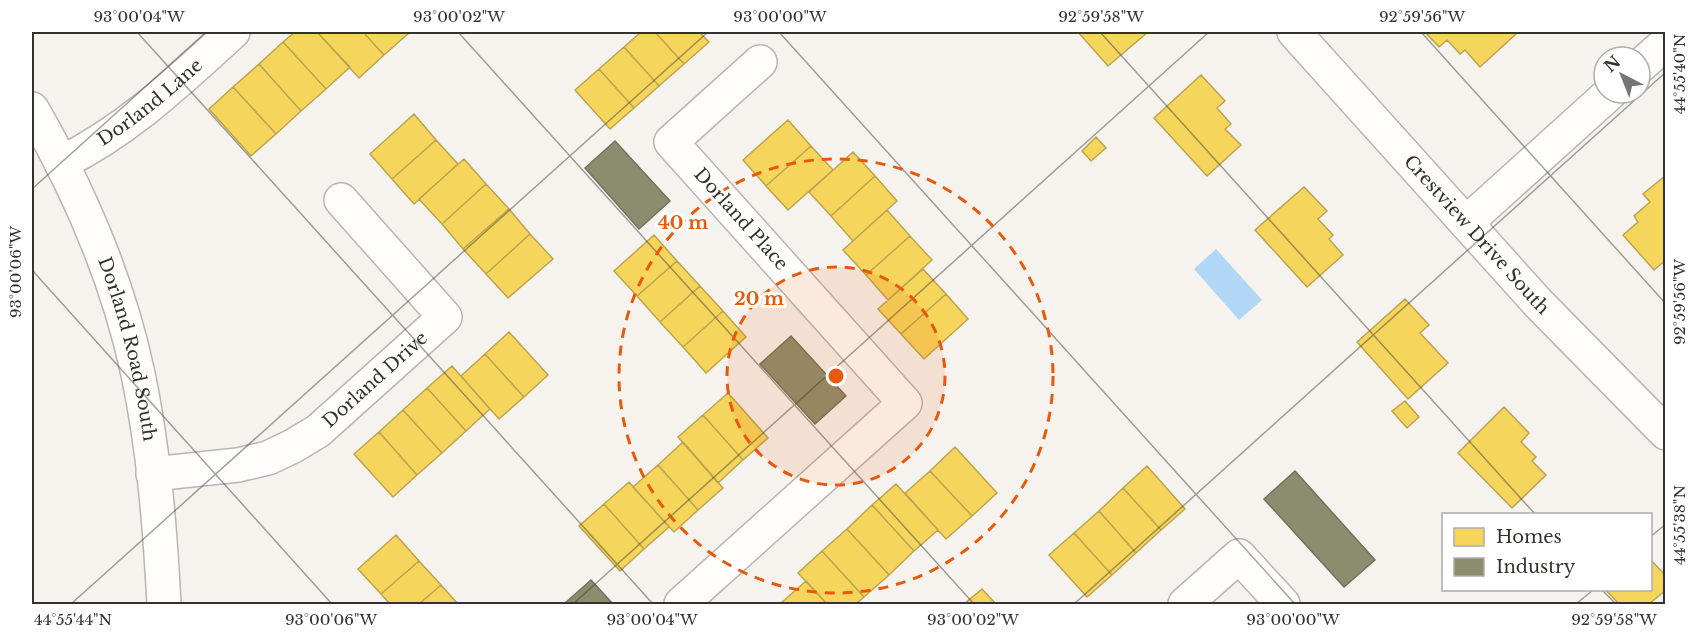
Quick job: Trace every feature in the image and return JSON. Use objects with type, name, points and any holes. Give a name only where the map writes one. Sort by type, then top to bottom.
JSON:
[{"type":"street","name":"Dorland Lane","points":[[61,163],[91,148],[133,120],[233,32]]},
{"type":"street","name":"Crestview Drive South","points":[[1294,32],[1571,338],[1665,433]]},
{"type":"street","points":[[1652,55],[1665,43]]},
{"type":"street","name":"Dorland Place","points":[[681,604],[905,403],[671,142],[760,62]]},
{"type":"street","points":[[1466,223],[1597,105]]},
{"type":"street","name":"Dorland Road South","points":[[32,109],[91,226],[120,306],[138,374],[153,474],[164,604]]},
{"type":"street","name":"Dorland Drive","points":[[153,474],[238,465],[268,458],[293,447],[318,430],[445,317],[340,200]]},
{"type":"street","points":[[1185,604],[1239,556],[1283,604]]},
{"type":"water","points":[[1216,249],[1262,300],[1239,320],[1194,269]]},
{"type":"building: Homes","points":[[295,32],[317,32],[350,67],[326,89],[283,42]]},
{"type":"building: Homes","points":[[317,32],[363,32],[384,55],[359,78]]},
{"type":"building: Homes","points":[[363,32],[410,32],[384,55]]},
{"type":"building: Homes","points":[[641,32],[655,32],[684,64],[659,86],[624,47]]},
{"type":"building: Homes","points":[[655,32],[699,32],[709,42],[684,64]]},
{"type":"building: Homes","points":[[1078,32],[1148,32],[1108,66]]},
{"type":"building: Homes","points":[[1425,32],[1514,32],[1516,34],[1480,67],[1465,50],[1460,54],[1447,40],[1439,47]]},
{"type":"building: Homes","points":[[283,42],[326,89],[301,111],[259,64]]},
{"type":"building: Homes","points":[[624,47],[659,86],[634,108],[599,69]]},
{"type":"building: Homes","points":[[259,64],[301,111],[276,134],[233,87]]},
{"type":"building: Homes","points":[[599,69],[634,108],[610,129],[575,90]]},
{"type":"building: Homes","points":[[1201,75],[1225,101],[1217,108],[1231,124],[1225,129],[1241,145],[1207,176],[1154,118]]},
{"type":"building: Homes","points":[[233,87],[276,134],[251,156],[209,109]]},
{"type":"building: Homes","points":[[414,114],[436,140],[392,179],[370,154]]},
{"type":"building: Homes","points":[[788,120],[811,146],[766,186],[743,160]]},
{"type":"building: Homes","points":[[1096,137],[1106,148],[1091,161],[1082,151]]},
{"type":"building: Homes","points":[[436,140],[458,164],[414,204],[392,179]]},
{"type":"building: Homes","points":[[811,146],[833,170],[788,210],[766,186]]},
{"type":"building: Homes","points":[[853,152],[875,176],[831,216],[809,192]]},
{"type":"building: Homes","points":[[464,159],[486,184],[442,224],[419,199]]},
{"type":"building: Homes","points":[[1666,175],[1666,260],[1654,270],[1623,235],[1638,222],[1634,216],[1650,202],[1643,194]]},
{"type":"building: Homes","points":[[875,176],[897,201],[853,241],[831,216]]},
{"type":"building: Homes","points":[[486,184],[509,209],[463,249],[442,224]]},
{"type":"building: Homes","points":[[1304,187],[1327,211],[1318,219],[1333,235],[1329,239],[1343,255],[1307,287],[1255,230]]},
{"type":"building: Homes","points":[[509,209],[530,234],[486,274],[463,249]]},
{"type":"building: Homes","points":[[887,210],[910,236],[866,275],[843,250]]},
{"type":"building: Homes","points":[[530,234],[553,259],[508,298],[486,274]]},
{"type":"building: Homes","points":[[654,235],[677,261],[637,296],[614,271]]},
{"type":"building: Homes","points":[[910,236],[932,260],[888,300],[866,275]]},
{"type":"building: Homes","points":[[677,261],[700,286],[660,322],[637,296]]},
{"type":"building: Homes","points":[[923,269],[946,294],[901,334],[878,309]]},
{"type":"building: Homes","points":[[700,286],[723,311],[683,347],[660,322]]},
{"type":"building: Homes","points":[[946,294],[968,319],[924,359],[901,334]]},
{"type":"building: Homes","points":[[1405,299],[1429,325],[1420,333],[1448,363],[1408,399],[1357,342]]},
{"type":"building: Homes","points":[[723,311],[746,337],[706,373],[683,347]]},
{"type":"building: Homes","points":[[509,332],[548,375],[524,397],[485,354]]},
{"type":"building: Homes","points":[[485,354],[524,397],[499,419],[461,376]]},
{"type":"building: Homes","points":[[452,366],[490,409],[466,431],[427,388]]},
{"type":"building: Homes","points":[[427,388],[466,431],[442,453],[403,410]]},
{"type":"building: Homes","points":[[728,393],[768,438],[743,460],[703,415]]},
{"type":"building: Homes","points":[[1405,401],[1419,417],[1407,428],[1392,411]]},
{"type":"building: Homes","points":[[1504,407],[1529,433],[1521,442],[1536,457],[1532,461],[1546,475],[1512,508],[1458,453]]},
{"type":"building: Homes","points":[[403,410],[442,453],[417,475],[379,432]]},
{"type":"building: Homes","points":[[703,415],[743,460],[718,483],[678,437]]},
{"type":"building: Homes","points":[[379,432],[417,475],[393,497],[354,454]]},
{"type":"building: Homes","points":[[683,442],[723,488],[698,510],[658,465]]},
{"type":"building: Homes","points":[[955,447],[997,493],[972,516],[930,471]]},
{"type":"building: Homes","points":[[658,465],[698,510],[674,532],[633,487]]},
{"type":"building: Homes","points":[[1147,466],[1185,509],[1161,530],[1123,488]]},
{"type":"building: Homes","points":[[930,471],[972,516],[946,539],[905,493]]},
{"type":"building: Homes","points":[[629,482],[669,527],[644,549],[604,504]]},
{"type":"building: Homes","points":[[896,484],[938,530],[914,551],[872,505]]},
{"type":"building: Homes","points":[[1123,488],[1161,530],[1136,553],[1099,511]]},
{"type":"building: Homes","points":[[604,504],[644,549],[620,571],[579,526]]},
{"type":"building: Homes","points":[[872,505],[914,551],[889,575],[847,529]]},
{"type":"building: Homes","points":[[1099,511],[1136,553],[1112,575],[1074,533]]},
{"type":"building: Homes","points":[[847,529],[889,575],[864,597],[822,551]]},
{"type":"building: Homes","points":[[1074,533],[1112,575],[1087,597],[1049,555]]},
{"type":"building: Homes","points":[[396,535],[419,561],[381,594],[358,569]]},
{"type":"building: Homes","points":[[822,551],[864,597],[856,604],[827,604],[798,573]]},
{"type":"building: Homes","points":[[419,561],[441,585],[419,604],[390,604],[381,594]]},
{"type":"building: Homes","points":[[1652,561],[1666,576],[1666,590],[1649,604],[1619,604],[1607,591],[1652,591]]},
{"type":"building: Homes","points":[[806,581],[827,604],[781,603]]},
{"type":"building: Homes","points":[[441,585],[458,604],[419,604]]},
{"type":"building: Homes","points":[[982,589],[996,604],[964,604]]},
{"type":"building: Industry","points":[[615,141],[670,201],[639,229],[585,168]]},
{"type":"building: Industry","points":[[791,336],[846,396],[815,424],[760,364]]},
{"type":"building: Industry","points":[[1295,471],[1375,560],[1344,587],[1264,499]]},
{"type":"building: Industry","points":[[591,580],[613,604],[564,604]]}]
